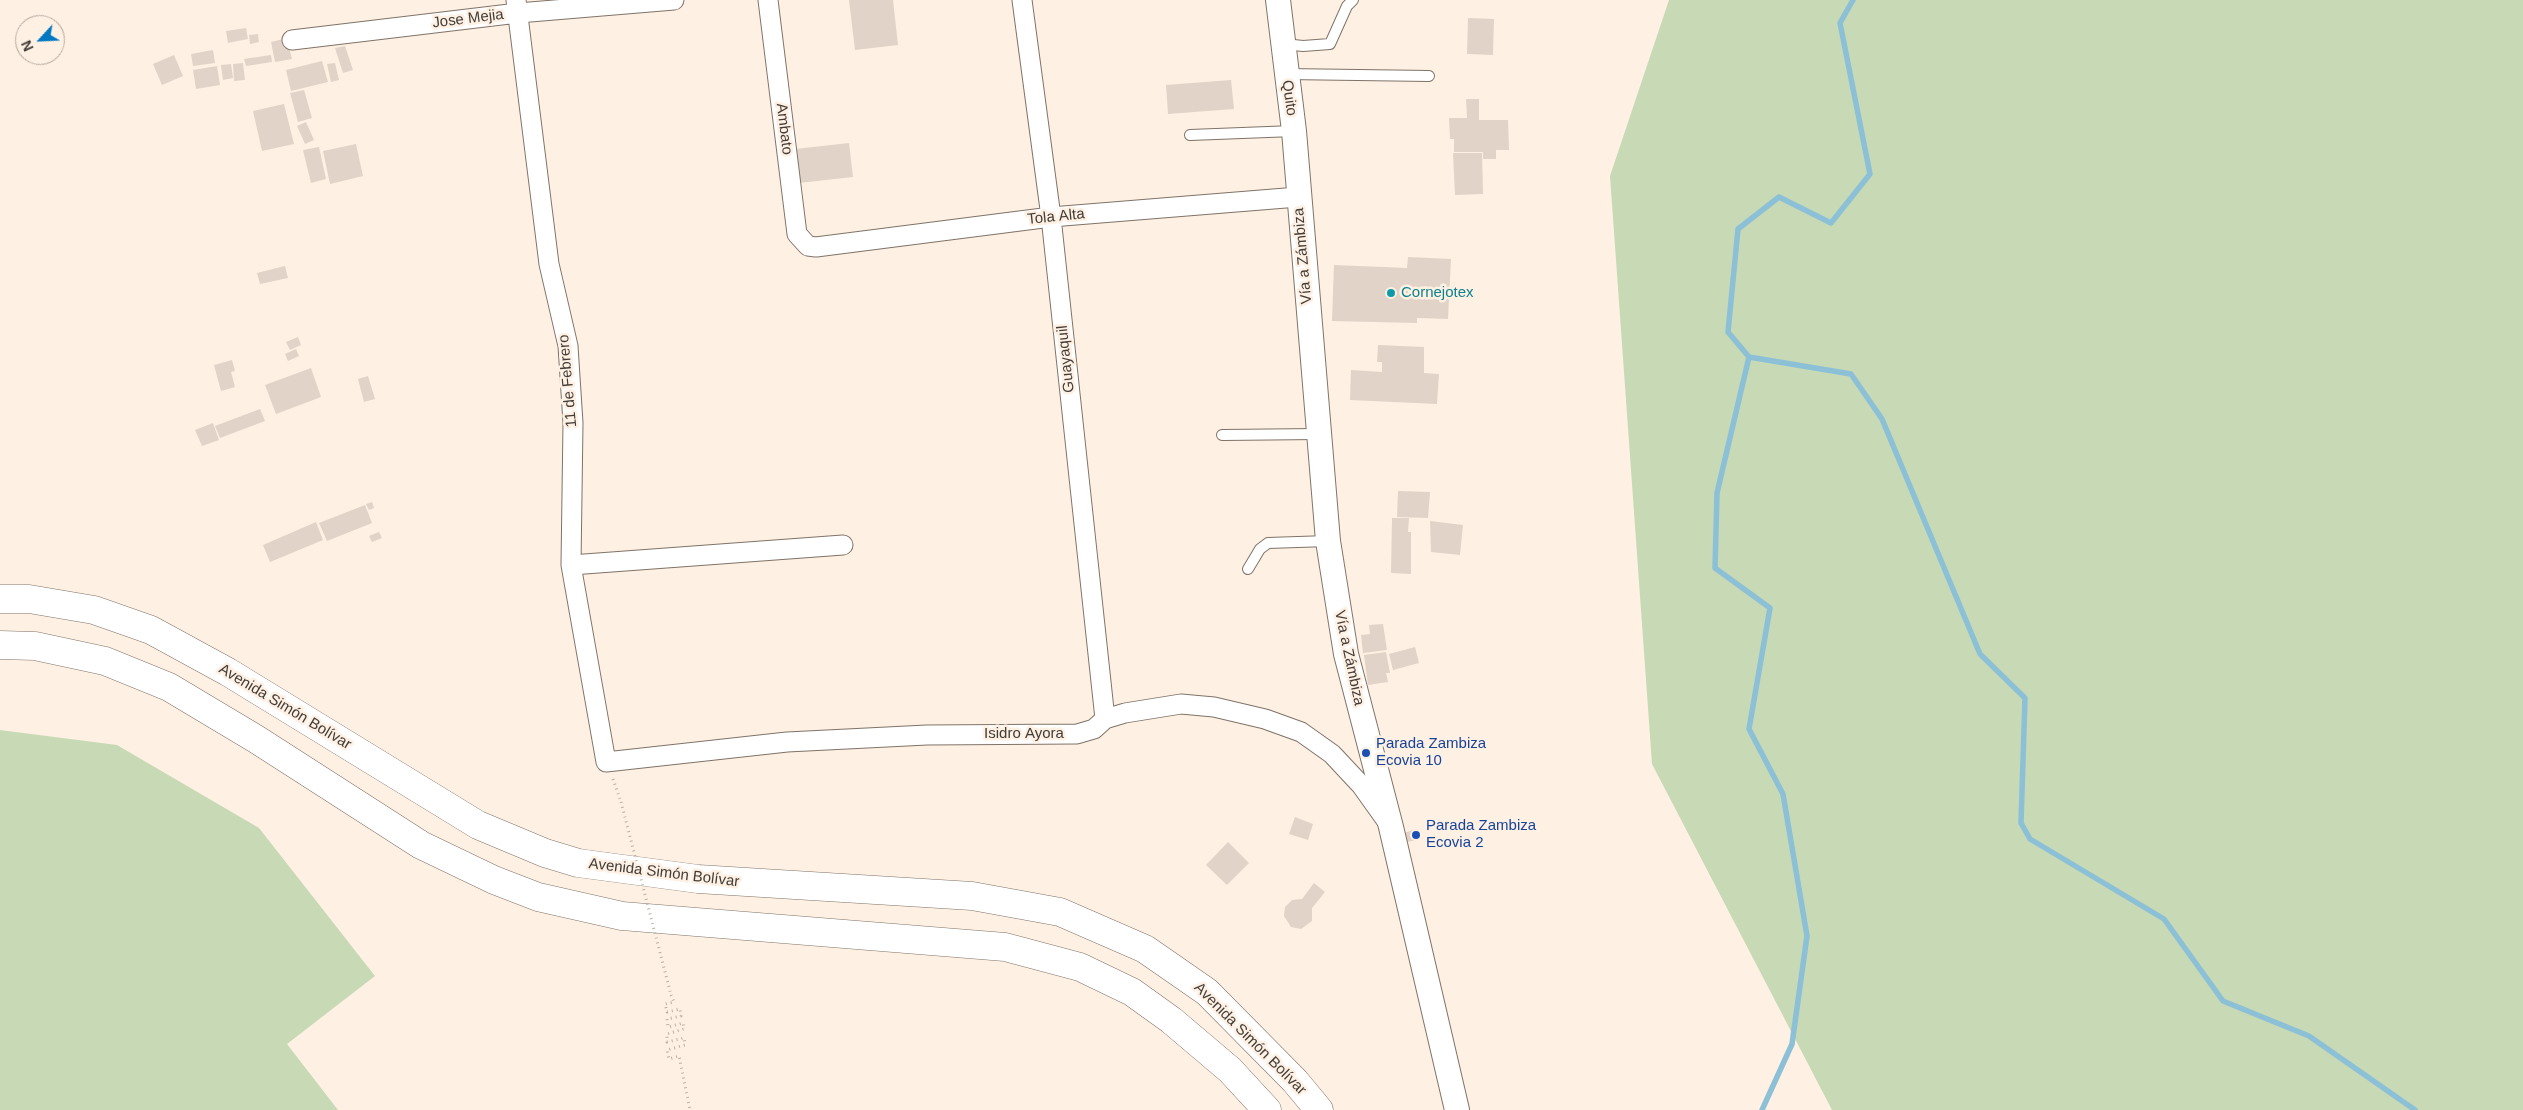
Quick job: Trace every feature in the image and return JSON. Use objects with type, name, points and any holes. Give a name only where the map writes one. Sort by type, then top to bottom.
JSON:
[{"type":"highway","name":"Avenida Simón Bolívar","points":[[0,599],[29,598],[94,610],[151,630],[228,672],[478,825],[545,853],[578,863],[698,879],[972,896],[1060,912],[1145,949],[1207,992],[1295,1080],[1320,1110]]},
{"type":"highway","points":[[0,645],[35,646],[106,661],[169,687],[256,739],[420,845],[494,880],[538,897],[622,916],[1005,947],[1080,967],[1132,992],[1171,1020],[1230,1070],[1267,1110]]},
{"type":"street","name":"Jose Mejia","points":[[292,40],[517,7],[674,0]]},
{"type":"street","name":"Ambato","points":[[768,0],[797,234],[804,243],[816,246]]},
{"type":"street","name":"Guayaquil","points":[[1022,0],[1051,217],[1105,719]]},
{"type":"street","name":"Quito","points":[[1278,0],[1294,131],[1298,197]]},
{"type":"street","name":"11 de Febrero","points":[[517,7],[548,264],[568,346],[573,423],[571,565],[606,762]]},
{"type":"street","name":"Tola Alta","points":[[816,246],[1051,217],[1298,197]]},
{"type":"street","name":"Vía a Zámbiza","points":[[1298,197],[1328,541],[1346,654],[1391,827],[1457,1110]]},
{"type":"street","points":[[571,565],[843,545]]},
{"type":"street","name":"Isidro Ayora","points":[[606,762],[787,742],[927,734],[1077,734],[1094,729],[1105,719],[1125,713],[1181,704],[1214,707],[1265,719],[1302,732],[1332,754],[1362,785],[1391,827]]},
{"type":"lane","points":[[1283,44],[1303,46],[1330,44],[1347,6],[1353,0]]},
{"type":"lane","points":[[1286,74],[1429,76]]},
{"type":"lane","points":[[1190,135],[1294,131]]},
{"type":"lane","points":[[1222,435],[1318,434]]},
{"type":"lane","points":[[1248,569],[1260,549],[1268,543],[1328,541]]},
{"type":"path","points":[[621,802],[674,1002],[665,1004],[667,1012],[680,1009],[681,1016],[667,1019],[668,1027],[683,1023],[684,1029],[667,1034],[668,1042],[684,1038],[685,1045],[668,1050],[669,1059],[679,1056],[690,1110]]},
{"type":"green space","points":[[1669,0],[2523,0],[2523,1110],[1832,1110],[1652,764],[1610,176]]},
{"type":"green space","points":[[0,730],[117,745],[259,828],[375,976],[287,1044],[338,1110],[0,1110]]},
{"type":"building","points":[[849,0],[893,0],[898,45],[855,50]]},
{"type":"building","points":[[1468,18],[1494,19],[1493,55],[1467,54]]},
{"type":"building","points":[[246,28],[248,39],[228,43],[226,31]]},
{"type":"building","points":[[258,34],[259,42],[250,44],[249,35]]},
{"type":"building","points":[[287,38],[292,59],[275,62],[271,42]]},
{"type":"building","points":[[345,46],[353,70],[343,73],[335,48]]},
{"type":"building","points":[[213,50],[215,63],[193,66],[191,54]]},
{"type":"building","points":[[174,55],[183,76],[162,85],[153,64]]},
{"type":"building","points":[[271,55],[272,62],[246,66],[244,59]]},
{"type":"building","points":[[322,61],[328,82],[291,91],[286,70]]},
{"type":"building","points":[[243,63],[245,80],[234,81],[233,64]]},
{"type":"building","points":[[335,63],[339,80],[331,82],[327,64]]},
{"type":"building","points":[[231,64],[233,78],[223,80],[221,65]]},
{"type":"building","points":[[217,66],[220,85],[196,89],[193,70]]},
{"type":"building","points":[[1231,80],[1234,109],[1168,114],[1166,85]]},
{"type":"building","points":[[304,90],[312,118],[298,122],[290,93]]},
{"type":"building","points":[[1466,99],[1479,99],[1479,120],[1508,120],[1509,150],[1496,150],[1496,159],[1483,159],[1483,152],[1454,152],[1454,139],[1450,139],[1449,118],[1467,118]]},
{"type":"building","points":[[284,104],[294,144],[262,151],[253,111]]},
{"type":"building","points":[[306,122],[314,140],[305,144],[297,126]]},
{"type":"building","points":[[849,143],[853,177],[799,183],[795,149]]},
{"type":"building","points":[[356,144],[363,176],[330,184],[323,151]]},
{"type":"building","points":[[319,147],[326,179],[311,183],[303,150]]},
{"type":"building","points":[[1453,153],[1482,153],[1483,194],[1455,195]]},
{"type":"building","name":"Cornejotex","points":[[1408,257],[1451,259],[1448,319],[1417,318],[1417,323],[1332,321],[1334,265],[1407,268]]},
{"type":"building","points":[[285,266],[288,278],[260,284],[257,273]]},
{"type":"building","points":[[298,337],[301,345],[290,350],[286,342]]},
{"type":"building","points":[[1378,345],[1424,347],[1424,373],[1439,374],[1437,404],[1350,400],[1351,370],[1382,372],[1382,362],[1377,362]]},
{"type":"building","points":[[296,349],[299,356],[288,361],[285,354]]},
{"type":"building","points":[[232,360],[235,371],[231,372],[235,387],[221,391],[214,365]]},
{"type":"building","points":[[311,368],[321,397],[276,414],[265,385]]},
{"type":"building","points":[[368,376],[375,399],[364,402],[358,379]]},
{"type":"building","points":[[260,409],[265,421],[220,438],[215,426]]},
{"type":"building","points":[[213,423],[219,440],[202,446],[195,430]]},
{"type":"building","points":[[1398,491],[1430,492],[1428,518],[1397,517]]},
{"type":"building","points":[[372,502],[374,508],[369,510],[366,504]]},
{"type":"building","points":[[365,505],[372,523],[327,541],[319,523]]},
{"type":"building","points":[[1392,518],[1409,518],[1411,574],[1391,573]]},
{"type":"building","points":[[1430,521],[1463,525],[1460,555],[1431,552]]},
{"type":"building","points":[[316,522],[323,540],[270,562],[263,545]]},
{"type":"building","points":[[379,532],[382,538],[372,542],[369,536]]},
{"type":"building","points":[[1383,624],[1387,650],[1363,653],[1361,635],[1370,634],[1369,625]]},
{"type":"building","points":[[1415,647],[1419,663],[1393,670],[1389,654]]},
{"type":"building","points":[[1386,652],[1390,673],[1386,673],[1388,682],[1368,685],[1364,655]]},
{"type":"building","points":[[1295,817],[1313,824],[1308,840],[1289,834]]},
{"type":"building","points":[[1413,830],[1416,840],[1407,842],[1404,833]]},
{"type":"building","points":[[1228,842],[1249,863],[1227,885],[1206,865]]},
{"type":"building","points":[[1314,883],[1325,892],[1312,908],[1312,921],[1301,929],[1291,927],[1284,916],[1285,907],[1292,900],[1302,899]]},
{"type":"waterway","points":[[1762,1110],[1792,1044],[1807,936],[1783,794],[1749,729],[1770,608],[1715,568],[1717,493],[1749,357],[1728,332],[1738,229],[1779,197],[1831,223],[1870,174],[1840,23],[1853,0]]},
{"type":"waterway","points":[[1749,357],[1851,374],[1882,419],[1980,654],[2025,698],[2021,823],[2030,839],[2164,919],[2223,1001],[2309,1036],[2415,1110]]},
{"type":"place","name":"Cornejotex","points":[[1391,293]]},
{"type":"place","name":"Parada Zambiza Ecovia 10","points":[[1366,753]]},
{"type":"place","name":"Parada Zambiza Ecovia 2","points":[[1416,835]]}]
